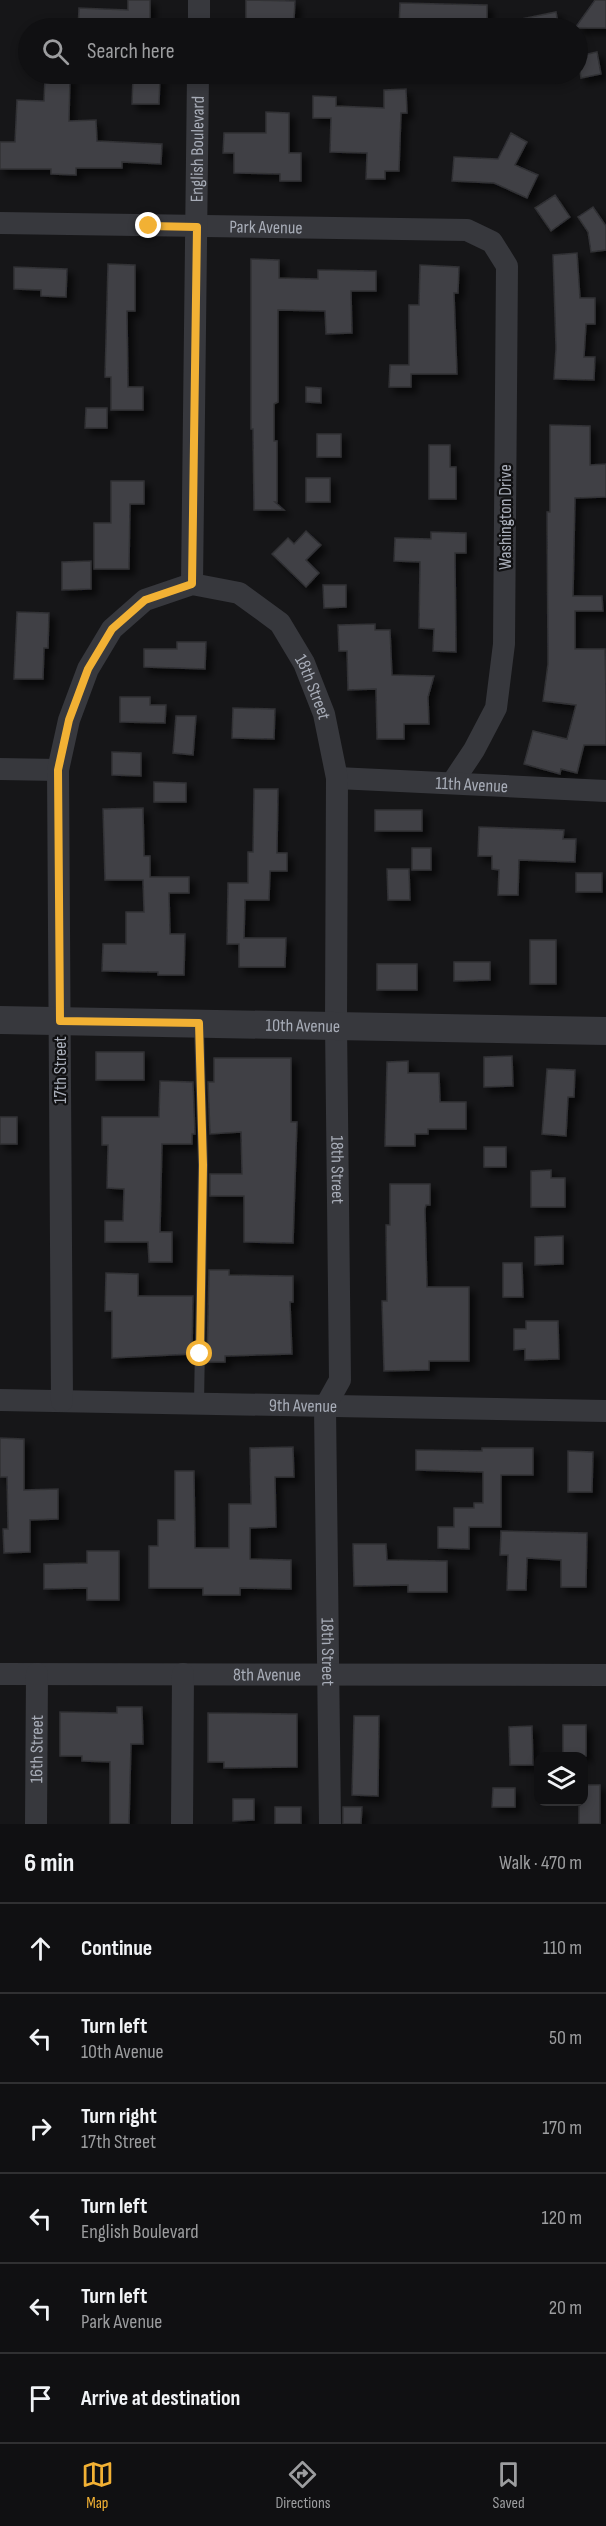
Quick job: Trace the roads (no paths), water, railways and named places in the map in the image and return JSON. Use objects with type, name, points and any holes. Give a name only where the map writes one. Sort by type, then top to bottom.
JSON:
[{"type":"street","points":[[199,0],[199,18]]},
{"type":"street","name":"English Boulevard","points":[[192,584],[198,84]]},
{"type":"street","name":"Park Avenue","points":[[0,223],[467,230],[492,242]]},
{"type":"street","name":"Washington Drive","points":[[452,783],[474,750],[496,708],[504,644],[507,266],[492,242]]},
{"type":"street","name":"17th Street","points":[[62,1401],[58,770],[69,720],[88,669],[112,629],[145,600],[192,584]]},
{"type":"street","name":"18th Street","points":[[192,584],[239,593],[280,623],[304,663],[324,714],[337,778],[336,1024],[340,1380],[325,1407],[330,1824]]},
{"type":"street","points":[[0,769],[58,770]]},
{"type":"street","name":"11th Avenue","points":[[337,778],[606,791]]},
{"type":"street","name":"10th Avenue","points":[[0,1020],[606,1030]]},
{"type":"street","name":"9th Avenue","points":[[0,1400],[606,1411]]},
{"type":"street","name":"8th Avenue","points":[[0,1674],[606,1676]]},
{"type":"street","name":"16th Street","points":[[36,1824],[37,1674]]},
{"type":"street","points":[[182,1824],[183,1674]]},
{"type":"lane","points":[[199,1023],[203,1165],[199,1404]]}]
